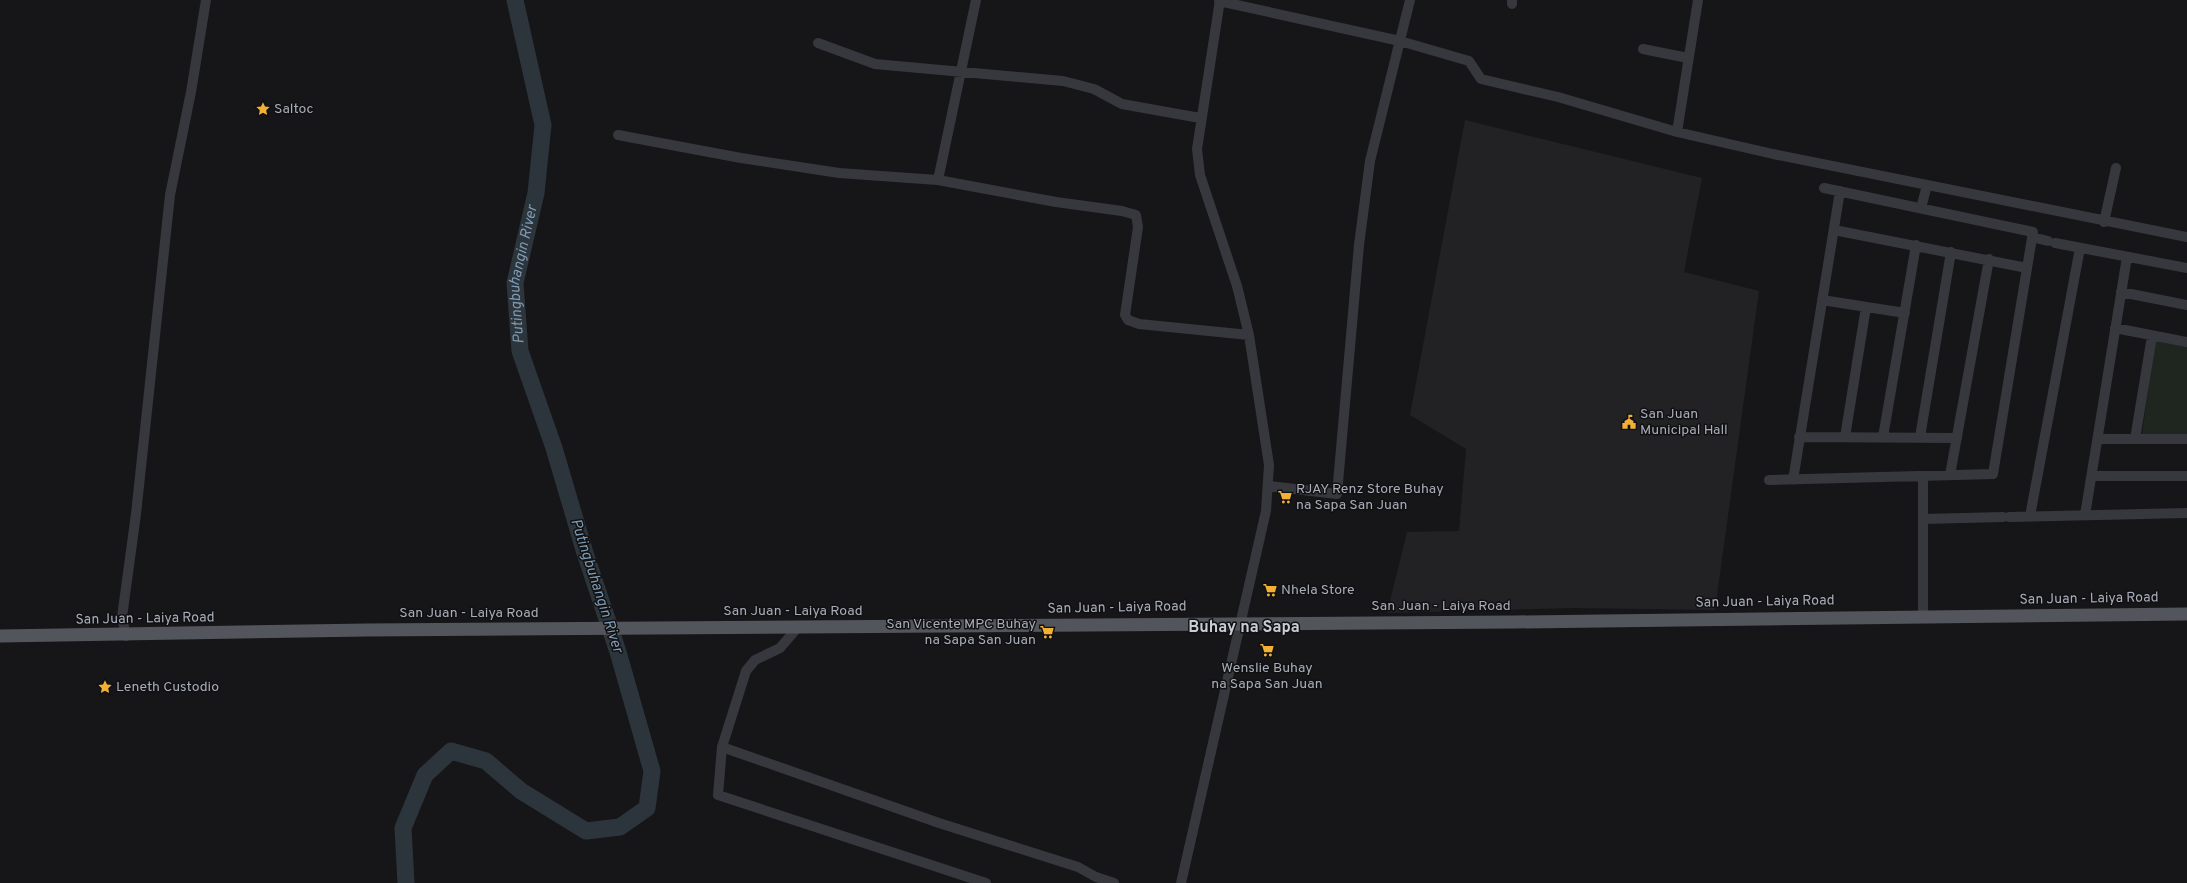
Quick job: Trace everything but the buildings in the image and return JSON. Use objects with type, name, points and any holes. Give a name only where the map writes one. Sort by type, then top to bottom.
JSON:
[{"type":"main road","name":"San Juan - Laiya Road","points":[[0,636],[126,636],[367,630],[2187,614]]},
{"type":"street","points":[[126,636],[122,617],[136,514],[170,195],[191,92],[206,0]]},
{"type":"street","points":[[938,180],[976,0]]},
{"type":"street","points":[[1269,486],[1337,494],[1359,245],[1370,161],[1410,0]]},
{"type":"street","points":[[1677,132],[1698,0]]},
{"type":"street","points":[[1181,883],[1266,511],[1269,486],[1267,451],[1249,335],[1237,286],[1200,175],[1197,149],[1200,118],[1220,1],[1400,41],[1469,62],[1481,79],[1558,97],[1677,132],[1773,154],[2104,222],[2187,237]]},
{"type":"street","points":[[818,43],[875,64],[1062,81],[1094,89],[1122,104],[1200,118]]},
{"type":"street","points":[[1643,49],[1688,58]]},
{"type":"street","points":[[618,135],[741,158],[839,173],[938,180],[1136,215],[1138,227],[1125,315],[1128,320],[1138,324],[1249,335]]},
{"type":"street","points":[[2104,222],[2116,168]]},
{"type":"street","points":[[1769,480],[1993,474],[2033,232],[1824,188]]},
{"type":"street","points":[[1921,208],[1926,189]]},
{"type":"street","points":[[1793,480],[1840,191]]},
{"type":"street","points":[[1834,230],[2027,268]]},
{"type":"street","points":[[2032,237],[2080,248],[2187,268]]},
{"type":"street","points":[[1883,437],[1916,245]]},
{"type":"street","points":[[2030,516],[2080,248]]},
{"type":"street","points":[[1920,437],[1951,252]]},
{"type":"street","points":[[2085,515],[2127,256]]},
{"type":"street","points":[[1950,475],[1989,260]]},
{"type":"street","points":[[2121,292],[2187,305]]},
{"type":"street","points":[[1822,300],[1905,314]]},
{"type":"street","points":[[1845,437],[1866,307]]},
{"type":"street","points":[[2115,328],[2187,342]]},
{"type":"street","points":[[2136,439],[2152,336]]},
{"type":"street","points":[[1799,437],[1957,438]]},
{"type":"street","points":[[2098,439],[2187,439]]},
{"type":"street","points":[[1923,476],[1923,617]]},
{"type":"street","points":[[2092,476],[2187,476]]},
{"type":"street","points":[[1923,519],[2187,514]]},
{"type":"street","points":[[798,627],[780,648],[756,660],[746,671],[722,747],[718,795],[986,883]]},
{"type":"street","points":[[722,747],[939,823],[1078,867],[1096,877],[1114,883]]},
{"type":"shaded area","points":[[1465,120],[1702,178],[1684,272],[1759,291],[1715,610],[1575,608],[1387,613],[1407,532],[1459,531],[1466,449],[1410,415]]},
{"type":"shaded area","points":[[2155,340],[2187,346],[2187,435],[2142,434]]},
{"type":"waterway","name":"Putingbuhangin River","points":[[406,883],[403,828],[425,775],[451,751],[486,761],[521,791],[586,831],[620,827],[647,808],[652,771],[618,652],[585,553],[554,448],[520,351],[515,283],[536,193],[543,125],[515,0]]},
{"type":"place","name":"Saltoc","points":[[263,109]]},
{"type":"place","name":"San Juan Municipal Hall","points":[[1629,422]]},
{"type":"place","name":"RJAY Renz Store Buhay na Sapa San Juan","points":[[1285,497]]},
{"type":"place","name":"Nhela Store","points":[[1270,590]]},
{"type":"place","name":"San Vicente MPC Buhay na Sapa San Juan","points":[[1047,632]]},
{"type":"place","name":"Wenslie Buhay na Sapa San Juan","points":[[1267,650]]},
{"type":"place","name":"Leneth Custodio","points":[[105,687]]},
{"type":"district","name":"Buhay na Sapa","points":[[1244,628]]}]
